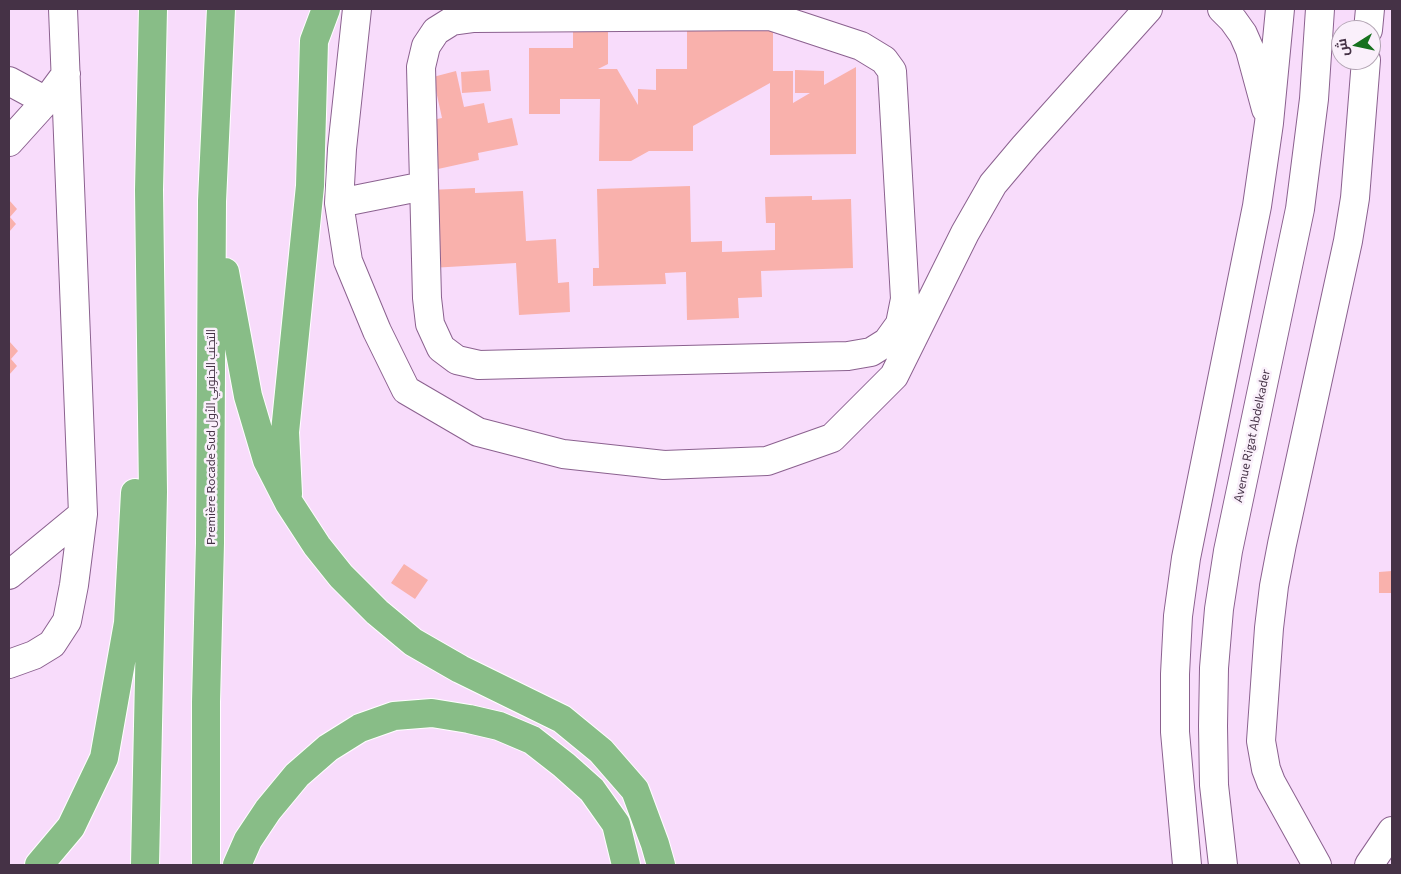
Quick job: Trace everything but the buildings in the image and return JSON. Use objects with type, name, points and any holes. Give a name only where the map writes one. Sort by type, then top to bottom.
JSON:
[{"type":"highway","points":[[39,865],[71,827],[104,758],[128,623],[149,190],[153,9]]},
{"type":"highway","name":"Première Rocade Sud التجنب الجنوبي الأول","points":[[206,865],[212,201],[221,9]]},
{"type":"highway","points":[[288,503],[285,432],[310,186],[314,41],[326,9]]},
{"type":"highway","points":[[145,865],[153,492],[149,190]]},
{"type":"highway","points":[[212,201],[248,396],[267,460],[288,503],[317,546],[341,576],[378,612],[413,642],[460,669],[562,719],[601,751],[635,790],[661,865]]},
{"type":"highway","points":[[238,865],[248,840],[268,810],[297,775],[328,748],[360,728],[394,716],[432,713],[499,726],[532,740],[564,765],[592,790],[616,824],[626,865]]},
{"type":"street","points":[[9,664],[34,655],[52,644],[67,621],[74,585],[83,514],[63,9]]},
{"type":"street","points":[[358,9],[342,149],[340,203],[348,261],[406,390],[478,432],[562,454],[664,466],[767,461],[832,438],[894,376],[965,233],[994,184],[1025,146],[1148,9]]},
{"type":"street","points":[[1222,9],[1233,20],[1250,50],[1269,123]]},
{"type":"street","points":[[1187,865],[1175,732],[1178,616],[1186,558],[1257,206],[1269,123],[1280,9]]},
{"type":"street","name":"Avenue Rigat Abdelkader","points":[[1223,865],[1214,785],[1213,726],[1214,668],[1219,609],[1228,551],[1300,209],[1314,99],[1320,9]]},
{"type":"street","points":[[770,16],[861,46],[884,60],[892,71],[904,299],[900,324],[887,342],[871,352],[848,356],[479,364],[457,360],[441,348],[430,324],[424,186],[422,68],[426,46],[436,31],[452,21],[474,18],[770,16]]},
{"type":"street","points":[[1316,865],[1272,782],[1264,762],[1261,740],[1274,586],[1348,241],[1355,198],[1365,70]]},
{"type":"street","points":[[9,142],[46,101],[66,74]]},
{"type":"street","points":[[9,81],[46,101]]},
{"type":"street","points":[[340,203],[424,186]]},
{"type":"street","points":[[9,575],[83,514]]},
{"type":"street","points":[[1369,865],[1392,831]]}]
